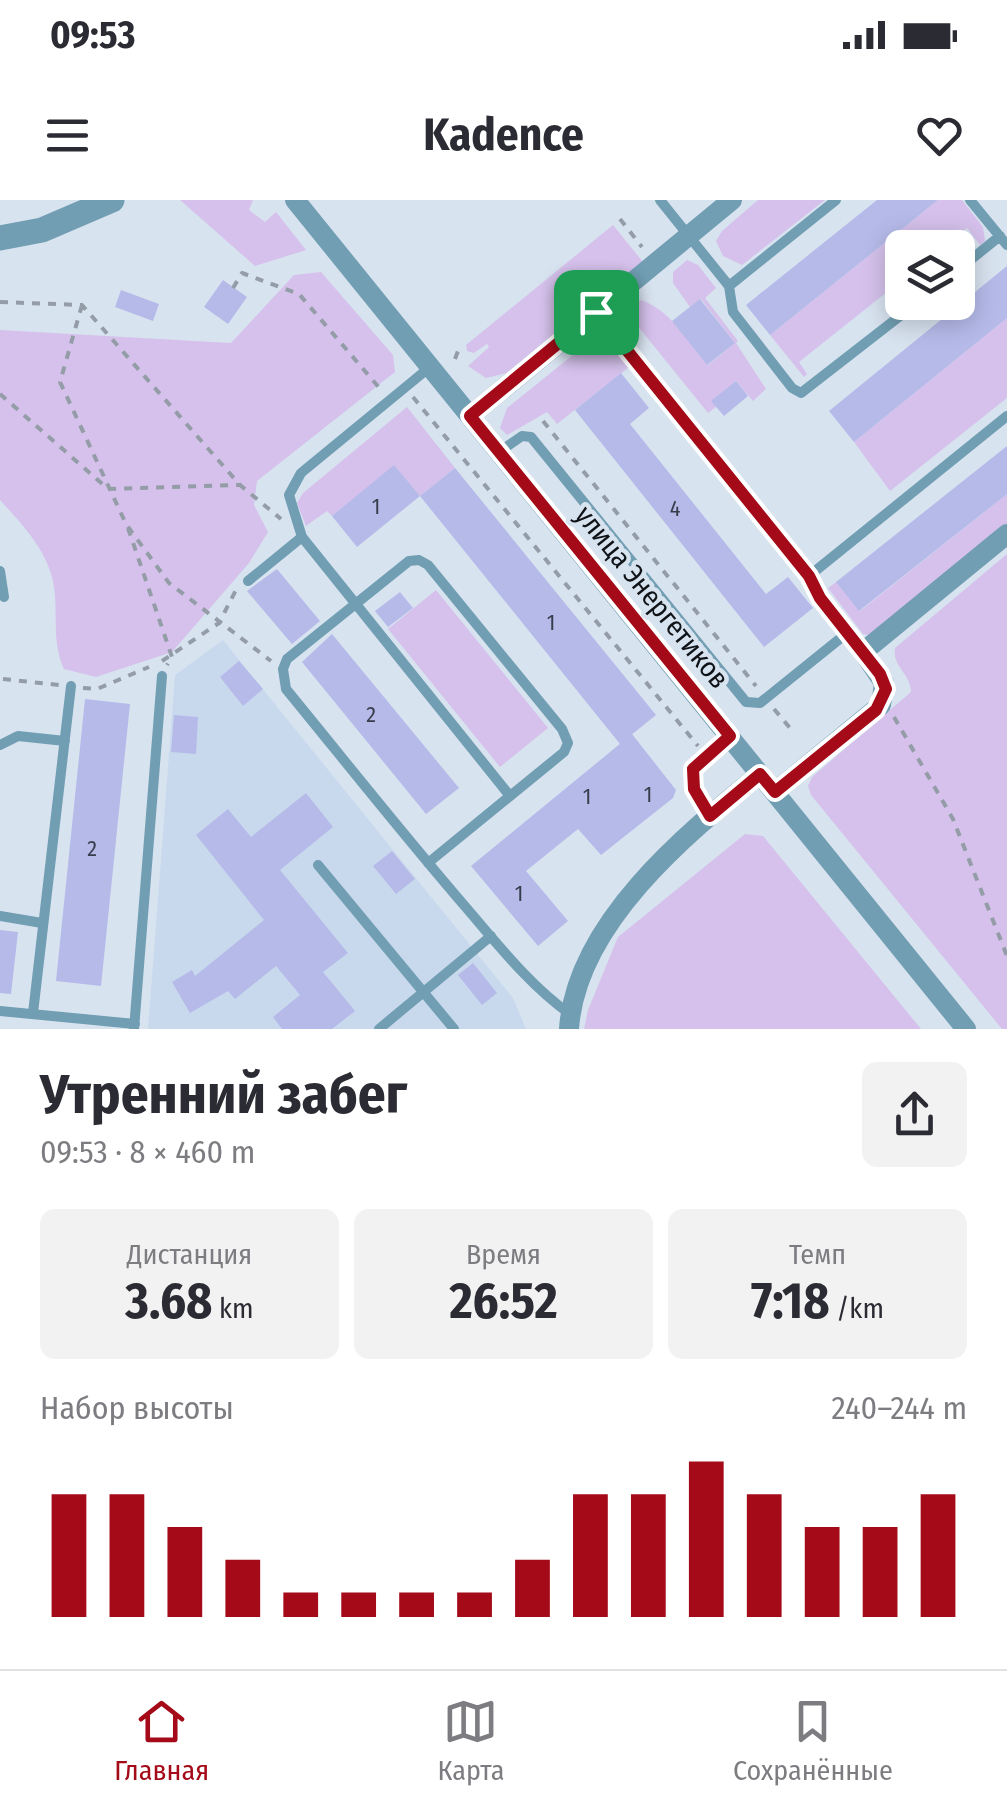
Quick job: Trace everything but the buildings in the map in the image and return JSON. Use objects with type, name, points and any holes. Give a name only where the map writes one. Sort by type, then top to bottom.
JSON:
[{"type":"street","points":[[0,238],[57,225],[112,200]]},
{"type":"street","name":"улица Энергетиков","points":[[295,200],[966,1029]]},
{"type":"street","points":[[470,416],[732,200]]},
{"type":"street","points":[[775,792],[883,700],[884,683],[863,652],[1007,534]]},
{"type":"street","points":[[570,1021],[593,956],[629,894],[659,861],[760,774]]},
{"type":"lane","points":[[660,200],[728,286],[733,312],[792,388],[801,393],[895,320]]},
{"type":"lane","points":[[728,286],[836,200]]},
{"type":"lane","points":[[970,200],[1003,241],[975,259]]},
{"type":"lane","points":[[596,312],[809,576],[863,652]]},
{"type":"lane","points":[[430,367],[301,474],[289,495],[302,537],[510,796]]},
{"type":"lane","points":[[809,576],[1007,416]]},
{"type":"lane","points":[[499,452],[522,436],[531,437],[746,702],[754,705],[766,698],[847,633]]},
{"type":"lane","points":[[248,581],[302,537]]},
{"type":"lane","points":[[428,863],[564,752],[565,732],[428,565],[419,560],[410,562],[287,659],[283,670],[286,689],[428,863],[570,1021]]},
{"type":"lane","points":[[0,572],[4,598]]},
{"type":"lane","points":[[0,1010],[135,1027],[162,676]]},
{"type":"lane","points":[[33,1013],[71,686]]},
{"type":"lane","points":[[0,744],[18,736],[64,741]]},
{"type":"lane","points":[[710,816],[694,789],[693,769],[730,736]]},
{"type":"lane","points":[[318,865],[454,1029]]},
{"type":"lane","points":[[0,916],[42,923]]},
{"type":"lane","points":[[378,1029],[491,936]]},
{"type":"path","points":[[620,219],[655,264]]},
{"type":"path","points":[[234,288],[242,273],[299,294],[390,400]]},
{"type":"path","points":[[0,302],[82,305],[240,485],[302,537]]},
{"type":"path","points":[[82,305],[60,382],[126,524],[172,656],[162,676]]},
{"type":"path","points":[[455,359],[458,351]]},
{"type":"path","points":[[0,394],[108,488],[240,485]]},
{"type":"path","points":[[412,396],[706,755]]},
{"type":"path","points":[[542,420],[790,728]]},
{"type":"path","points":[[126,524],[169,583],[283,670]]},
{"type":"path","points":[[3,679],[98,689],[172,656],[219,623]]},
{"type":"path","points":[[883,700],[953,819],[1007,956]]},
{"type":"shaded area","points":[[180,200],[253,200],[249,210],[265,222],[276,212],[306,250],[255,266]]},
{"type":"shaded area","points":[[758,200],[825,200],[742,265],[723,256],[716,241]]},
{"type":"shaded area","points":[[938,200],[962,200],[983,227],[985,241],[980,245],[975,230],[967,228],[901,230]]},
{"type":"shaded area","points":[[613,225],[643,262],[511,372],[486,378],[468,366],[489,347],[487,344],[474,353],[467,351],[466,345]]},
{"type":"shaded area","points":[[885,243],[885,294],[799,362],[807,374],[804,377],[770,335]]},
{"type":"shaded area","points":[[687,260],[698,265],[716,288],[705,298],[738,341],[766,389],[753,401],[736,381],[712,401],[716,407],[708,413],[624,309],[641,300],[652,305],[670,319],[708,365],[735,343],[701,299],[690,307],[673,283],[673,272]]},
{"type":"shaded area","points":[[321,272],[393,355],[395,372],[257,481],[254,505],[268,532],[249,563],[172,652],[96,677],[64,669],[57,646],[54,589],[48,566],[31,536],[0,500],[0,330],[231,343],[294,275]]},
{"type":"shaded area","points":[[1007,318],[1007,398],[890,491],[854,442]]},
{"type":"shaded area","points":[[594,338],[608,341],[629,367],[557,424],[547,412],[507,435],[500,428],[507,408]]},
{"type":"shaded area","points":[[407,407],[455,468],[420,496],[394,466],[332,516],[327,511],[306,526],[297,503],[303,493]]},
{"type":"shaded area","points":[[1007,494],[1007,529],[873,636],[863,634],[828,588],[836,582],[860,611]]},
{"type":"shaded area","points":[[1007,554],[1007,1029],[1002,1029],[811,795],[808,786],[812,777],[911,692],[896,660],[895,648]]},
{"type":"shaded area","points":[[436,590],[548,728],[500,767],[388,629]]},
{"type":"shaded area","points":[[223,640],[513,998],[526,1029],[148,1029],[175,675]]},
{"type":"shaded area","points":[[745,834],[763,836],[921,1029],[584,1029],[618,937]]},
{"type":"route","points":[[596,312],[809,576],[820,598],[880,674],[886,689],[876,710],[775,792],[760,774],[710,816],[694,789],[693,769],[730,736],[470,416],[596,312]]}]
